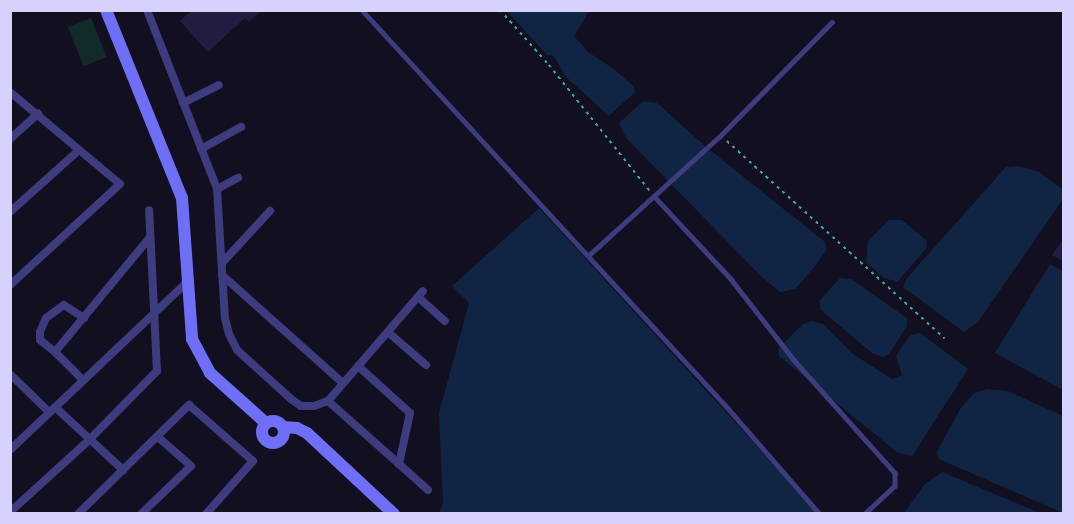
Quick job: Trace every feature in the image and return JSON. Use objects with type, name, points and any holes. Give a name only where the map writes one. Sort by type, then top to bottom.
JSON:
[{"type":"street","points":[[106,10],[182,198],[192,339],[210,373],[266,423]]},
{"type":"street","points":[[150,12],[217,189],[225,318],[229,334],[237,350],[301,405],[314,406],[328,401],[421,294],[445,321]]},
{"type":"street","points":[[183,104],[219,85]]},
{"type":"street","points":[[10,92],[120,184],[10,285]]},
{"type":"street","points":[[10,139],[38,114]]},
{"type":"street","points":[[201,148],[241,127]]},
{"type":"street","points":[[10,212],[79,150]]},
{"type":"street","points":[[217,189],[238,178]]},
{"type":"street","points":[[10,512],[90,440],[157,371],[149,210]]},
{"type":"street","points":[[222,263],[270,211]]},
{"type":"street","points":[[55,352],[150,237]]},
{"type":"street","points":[[222,275],[343,383]]},
{"type":"street","points":[[13,444],[187,282]]},
{"type":"street","points":[[82,379],[40,340],[40,332],[46,318],[64,305],[84,318]]},
{"type":"street","points":[[389,333],[426,366]]},
{"type":"street","points":[[358,366],[410,413],[399,464]]},
{"type":"street","points":[[10,374],[123,470]]},
{"type":"street","points":[[328,401],[428,490]]},
{"type":"street","points":[[78,513],[189,405],[253,461],[206,513]]},
{"type":"street","points":[[266,423],[273,421],[283,427],[297,428],[307,433],[394,513]]},
{"type":"street","points":[[266,423],[262,434],[272,442],[281,439],[283,427]]},
{"type":"street","points":[[141,513],[191,466],[158,437]]},
{"type":"lane","points":[[362,10],[820,513]]},
{"type":"lane","points":[[588,256],[718,137],[832,22]]},
{"type":"lane","points":[[654,196],[731,279],[794,360],[895,472],[895,486],[865,513]]},
{"type":"path","points":[[500,10],[549,65],[654,196]]},
{"type":"path","points":[[718,137],[737,148],[945,339]]},
{"type":"green space","points":[[91,18],[107,57],[84,66],[68,27]]},
{"type":"water","points":[[507,11],[589,11],[574,36],[588,52],[614,69],[634,87],[635,92],[609,116],[565,76],[554,56],[547,55]]},
{"type":"water","points":[[643,101],[657,103],[706,147],[825,242],[827,249],[795,289],[780,292],[762,277],[626,138],[619,123]]},
{"type":"water","points":[[1019,166],[1039,172],[1062,189],[1063,199],[978,322],[964,332],[903,287],[907,278],[1006,167]]},
{"type":"water","points":[[539,208],[818,513],[438,514],[443,504],[439,413],[469,303],[452,286]]},
{"type":"water","points":[[889,220],[902,220],[927,241],[926,249],[897,282],[884,278],[866,262],[868,241]]},
{"type":"water","points":[[1050,264],[1063,271],[1063,390],[995,353]]},
{"type":"water","points":[[840,278],[851,279],[907,318],[907,326],[889,354],[883,357],[872,353],[821,310],[819,301]]},
{"type":"water","points":[[812,321],[823,324],[853,354],[892,379],[902,375],[896,356],[910,335],[920,333],[968,369],[912,456],[898,453],[779,356],[778,349],[803,324]]},
{"type":"water","points":[[987,389],[1008,391],[1063,416],[1063,513],[939,459],[937,452],[960,409],[974,393]]},
{"type":"water","points":[[942,472],[1040,513],[904,513],[925,484]]},
{"type":"building","points":[[192,10],[259,10],[260,12],[249,22],[245,18],[208,52],[180,21]]},
{"type":"building","points":[[1064,238],[1064,262],[1052,255]]}]
